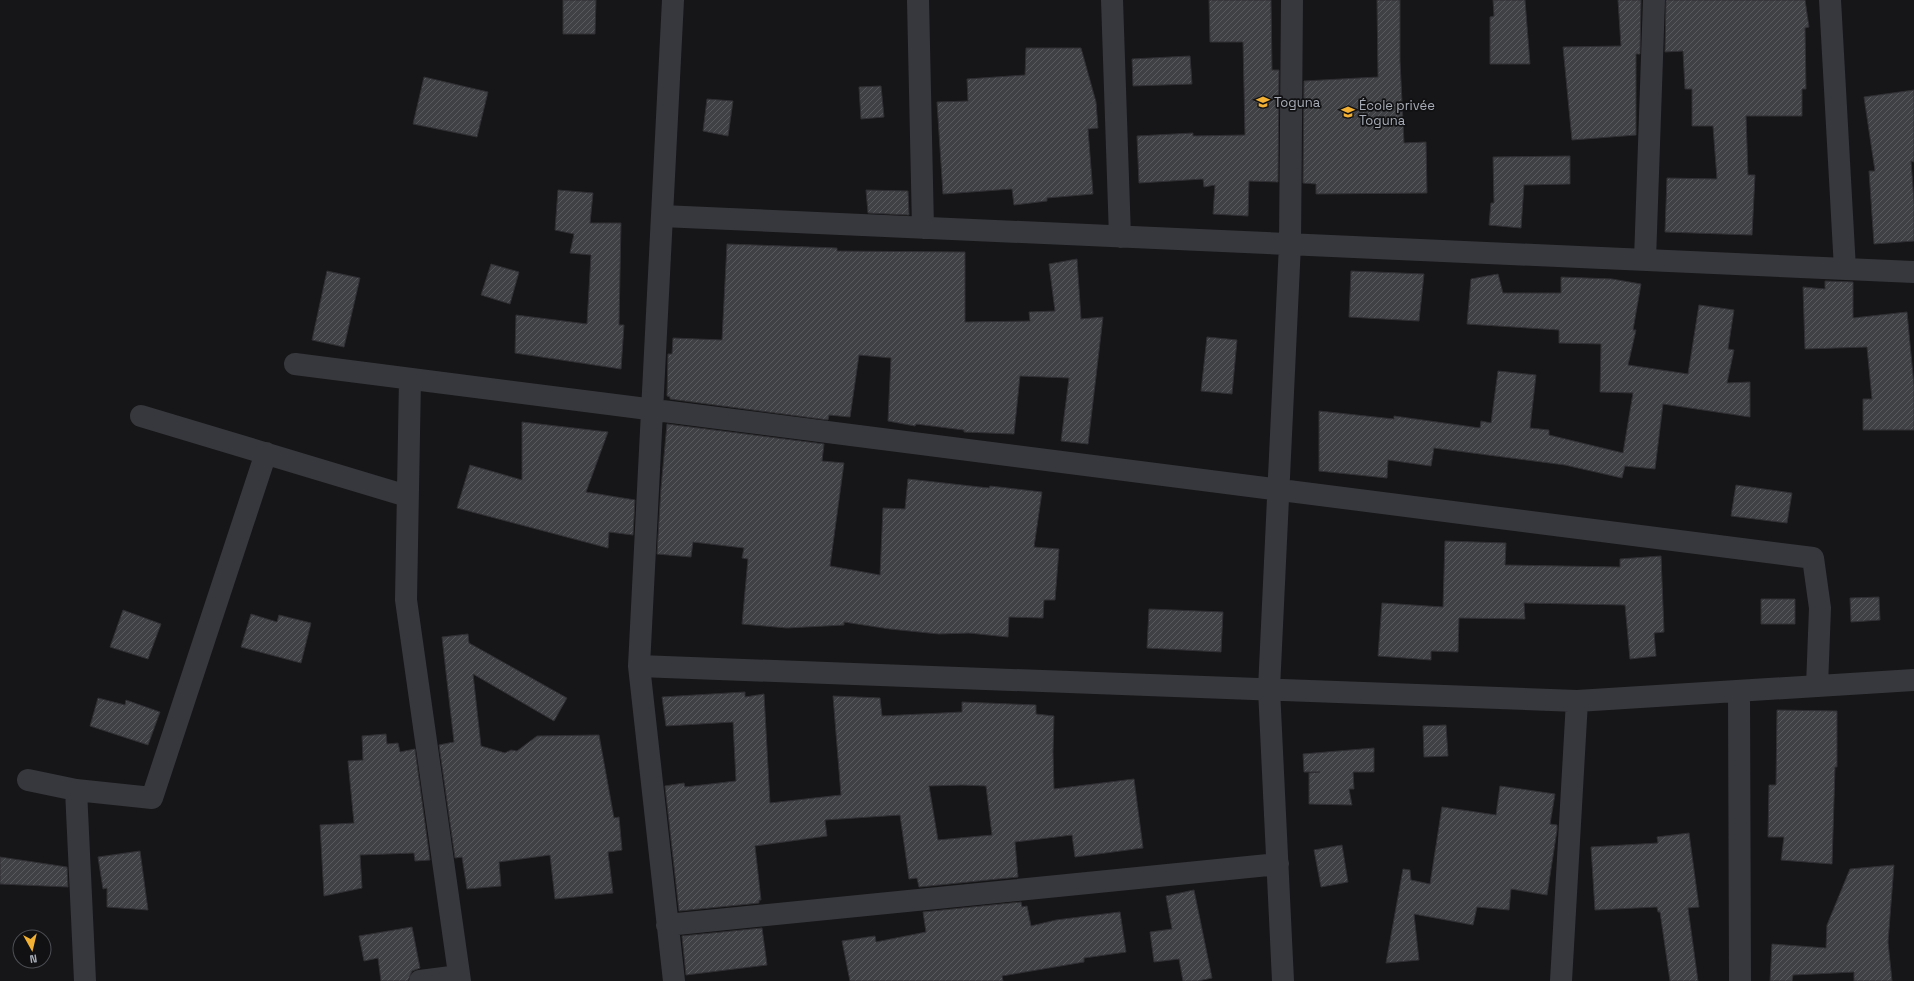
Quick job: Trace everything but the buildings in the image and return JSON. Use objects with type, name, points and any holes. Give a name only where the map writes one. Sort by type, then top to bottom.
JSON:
[{"type":"street","points":[[673,0],[639,666],[674,981]]},
{"type":"street","points":[[918,0],[923,228]]},
{"type":"street","points":[[1112,0],[1120,237]]},
{"type":"street","points":[[1283,981],[1269,689],[1290,244],[1292,0]]},
{"type":"street","points":[[1645,260],[1654,0]]},
{"type":"street","points":[[1830,0],[1845,269]]},
{"type":"street","points":[[662,216],[1914,272]]},
{"type":"street","points":[[295,364],[1813,558],[1820,608],[1817,686]]},
{"type":"street","points":[[410,379],[406,600],[460,978],[420,981]]},
{"type":"street","points":[[141,416],[407,496]]},
{"type":"street","points":[[28,780],[76,790],[152,798],[266,453]]},
{"type":"street","points":[[639,666],[1577,701],[1914,680]]},
{"type":"street","points":[[1739,691],[1740,981]]},
{"type":"street","points":[[1561,981],[1577,701]]},
{"type":"street","points":[[76,790],[85,981]]},
{"type":"street","points":[[667,925],[1278,864]]},
{"type":"place","name":"Toguna","points":[[1263,102]]},
{"type":"place","name":"École privée Toguna","points":[[1348,112]]}]
